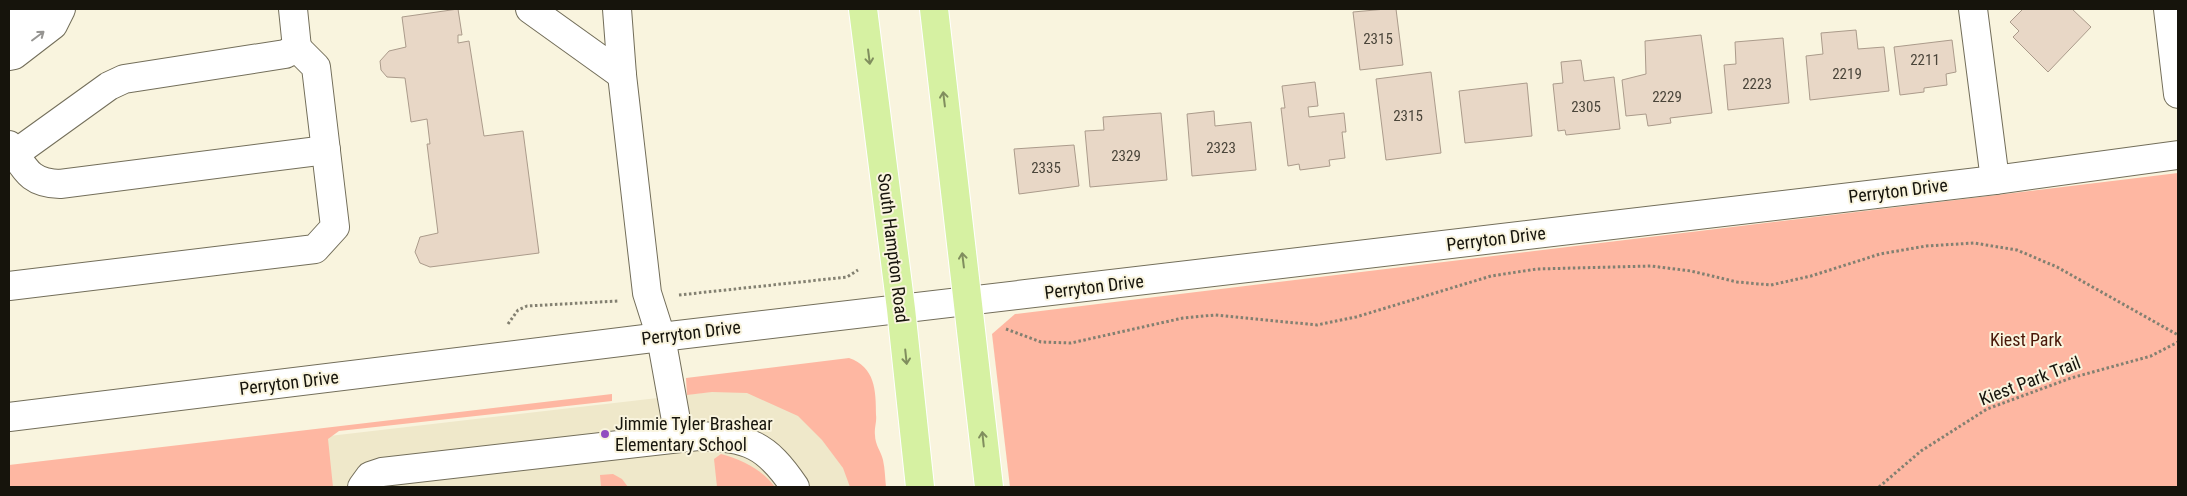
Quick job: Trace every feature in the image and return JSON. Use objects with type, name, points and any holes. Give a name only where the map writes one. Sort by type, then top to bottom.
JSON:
[{"type":"main road","name":"South Hampton Road","points":[[864,9],[901,310],[920,487]]},
{"type":"main road","points":[[934,9],[989,487]]},
{"type":"street","points":[[9,28],[34,9]]},
{"type":"street","points":[[9,56],[14,55],[53,25],[61,9]]},
{"type":"street","points":[[9,286],[315,249],[335,228],[316,67],[297,48],[293,9]]},
{"type":"street","points":[[530,9],[622,75]]},
{"type":"street","points":[[617,9],[622,75],[647,293],[661,337],[679,437]]},
{"type":"street","points":[[1973,9],[1995,180]]},
{"type":"street","points":[[2168,9],[2178,94]]},
{"type":"street","points":[[297,48],[285,54],[124,79],[109,86],[11,152],[22,167],[35,179],[46,183],[60,184],[326,150]]},
{"type":"street","name":"Perryton Drive","points":[[9,417],[661,337],[1995,180],[2178,155]]},
{"type":"street","points":[[362,487],[370,476],[382,472],[679,437],[727,437],[754,446],[770,455],[795,487]]},
{"type":"path","points":[[1002,327],[1041,342],[1071,343],[1183,318],[1215,315],[1317,325],[1356,317],[1491,276],[1537,269],[1651,266],[1691,271],[1737,282],[1771,285],[1811,276],[1880,254],[1926,246],[1974,243],[2017,250],[2057,267],[2178,335]]},
{"type":"path","name":"Kiest Park Trail","points":[[1879,487],[1921,451],[1987,409],[2071,378],[2151,356],[2178,342]]},
{"type":"shaded area","name":"Jimmie Tyler Brashear Elementary School","points":[[856,375],[870,487],[9,487],[9,473]]},
{"type":"green space","name":"Kiest Park","points":[[2178,173],[2178,487],[1010,487],[992,334],[1015,314]]},
{"type":"green space","points":[[849,358],[864,367],[872,380],[876,406],[875,439],[883,460],[886,487],[850,487],[843,468],[822,440],[798,416],[747,393],[712,392],[687,395],[686,378]]},
{"type":"green space","points":[[612,394],[612,401],[339,431],[328,439],[333,487],[9,487],[9,465]]},
{"type":"green space","points":[[721,454],[751,466],[764,475],[775,487],[717,487],[714,459]]},
{"type":"green space","points":[[613,474],[622,479],[628,487],[601,487],[600,475]]},
{"type":"building","points":[[458,9],[462,35],[458,35],[458,43],[469,41],[484,136],[523,131],[539,253],[430,267],[420,263],[415,252],[420,237],[438,233],[427,144],[430,144],[427,119],[411,122],[405,78],[387,77],[381,70],[380,61],[389,51],[406,47],[402,17]]},
{"type":"building","points":[[1396,9],[1403,65],[1360,70],[1353,12]]},
{"type":"building","points":[[2023,9],[2072,9],[2091,27],[2048,72],[2013,37],[2019,31],[2010,22]]},
{"type":"building","points":[[1856,30],[1858,49],[1884,47],[1889,91],[1810,100],[1806,56],[1823,54],[1821,33]]},
{"type":"building","points":[[1701,35],[1712,113],[1670,118],[1671,123],[1648,126],[1646,114],[1626,116],[1622,80],[1646,74],[1645,41]]},
{"type":"building","points":[[1783,38],[1789,103],[1728,110],[1724,65],[1736,64],[1735,42]]},
{"type":"building","points":[[1952,40],[1956,72],[1946,74],[1947,85],[1924,88],[1924,92],[1900,95],[1894,47]]},
{"type":"building","points":[[1581,60],[1584,81],[1614,77],[1620,129],[1566,135],[1565,130],[1558,131],[1553,84],[1563,83],[1561,62]]},
{"type":"building","points":[[1431,72],[1441,153],[1386,160],[1376,79]]},
{"type":"building","points":[[1315,82],[1318,106],[1308,107],[1309,117],[1344,113],[1346,132],[1342,132],[1345,158],[1329,160],[1330,166],[1300,170],[1299,164],[1288,166],[1281,108],[1285,108],[1282,86]]},
{"type":"building","points":[[1527,83],[1532,136],[1465,143],[1459,91]]},
{"type":"building","points":[[1214,111],[1215,126],[1251,122],[1256,170],[1192,176],[1187,114]]},
{"type":"building","points":[[1161,113],[1167,180],[1090,187],[1085,131],[1104,130],[1103,117]]},
{"type":"building","points":[[1074,145],[1079,186],[1019,194],[1014,149]]},
{"type":"place","name":"Jimmie Tyler Brashear Elementary School","points":[[605,434]]}]
